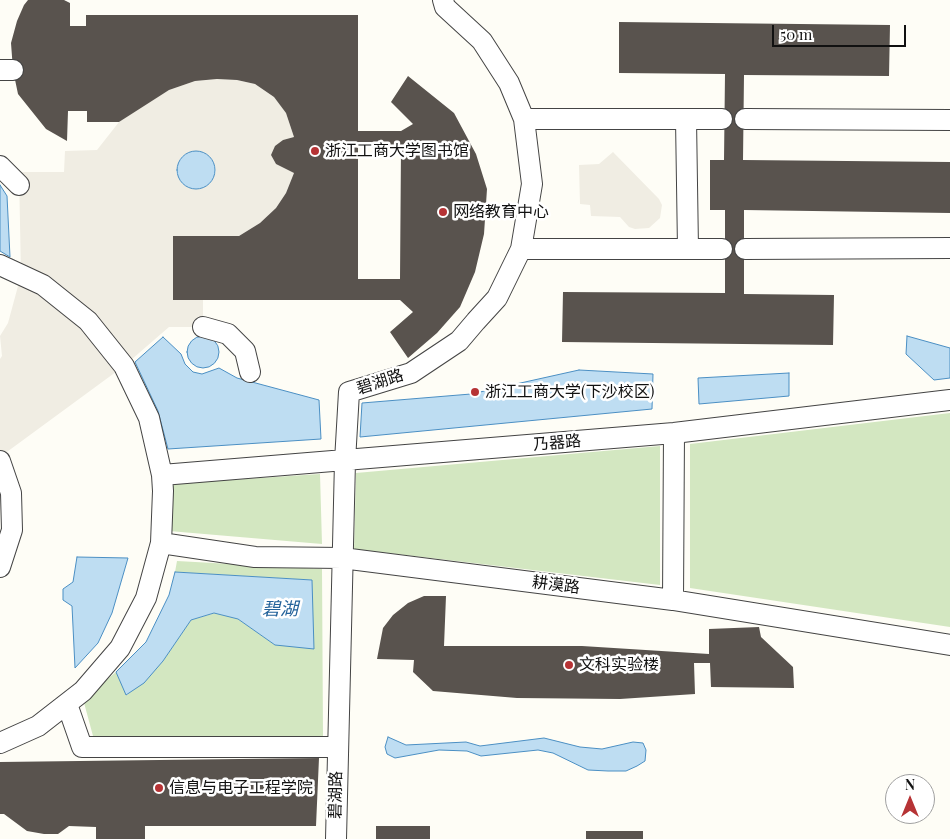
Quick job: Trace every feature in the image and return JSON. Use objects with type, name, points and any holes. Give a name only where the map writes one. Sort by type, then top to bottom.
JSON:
[{"type":"street","name":"碧湖路","points":[[336,839],[342,558],[349,392],[411,373],[459,341],[496,298],[521,249],[532,184],[524,119],[509,83],[482,41],[445,7],[443,0]]},
{"type":"street","points":[[524,119],[722,119]]},
{"type":"street","points":[[686,119],[688,249]]},
{"type":"street","points":[[745,119],[950,120]]},
{"type":"street","points":[[0,166],[20,185]]},
{"type":"street","points":[[745,249],[950,248]]},
{"type":"street","points":[[521,249],[722,249]]},
{"type":"street","points":[[0,265],[43,286],[88,321],[124,366],[149,418],[162,475],[163,497],[161,544],[146,598],[120,648],[83,692],[38,726],[0,744]]},
{"type":"street","points":[[203,327],[228,334],[245,351],[250,372]]},
{"type":"street","name":"乃器路","points":[[162,475],[674,433],[950,400]]},
{"type":"street","points":[[673,600],[674,433]]},
{"type":"street","points":[[0,461],[11,493],[12,530],[0,567]]},
{"type":"street","name":"耕漠路","points":[[161,544],[255,557],[342,558],[673,600],[950,645]]},
{"type":"street","points":[[67,704],[82,747],[337,747]]},
{"type":"green space","points":[[950,413],[950,627],[690,588],[690,444]]},
{"type":"green space","points":[[660,446],[660,585],[354,549],[356,473]]},
{"type":"green space","points":[[320,474],[322,544],[169,531],[169,484]]},
{"type":"green space","points":[[177,561],[322,569],[323,737],[93,736],[83,699],[116,672],[127,695],[163,661],[191,620],[215,613],[238,619],[275,645],[312,580],[175,572]]},
{"type":"shaded area","points":[[237,80],[255,84],[274,97],[286,113],[294,137],[283,140],[271,155],[276,164],[294,173],[286,193],[276,208],[260,223],[239,236],[173,236],[173,300],[203,300],[203,327],[169,327],[124,366],[0,457],[0,359],[2,356],[0,336],[8,323],[21,275],[19,172],[64,172],[65,151],[97,150],[119,122],[169,90],[195,81]],"holes":[[[196,151],[215,165],[216,172],[210,183],[199,189],[193,189],[182,183],[176,172],[180,159],[184,155]]]},
{"type":"shaded area","points":[[613,152],[659,199],[662,205],[660,218],[649,228],[635,229],[629,227],[620,217],[591,216],[590,205],[580,204],[579,165],[599,164]]},
{"type":"water","points":[[196,151],[210,156],[215,170],[210,184],[196,189],[182,184],[177,170],[182,156]]},
{"type":"water","points":[[0,185],[7,196],[10,257],[0,251]]},
{"type":"water","points":[[203,336],[209,337],[214,341],[218,346],[218,358],[214,363],[209,367],[203,368],[197,367],[192,363],[188,358],[187,352],[188,346],[192,341],[197,337]]},
{"type":"water","points":[[907,336],[950,348],[950,378],[934,380],[906,354]]},
{"type":"water","points":[[163,337],[181,354],[185,364],[193,372],[202,374],[219,368],[237,378],[319,400],[321,439],[168,449],[158,411],[135,362]]},
{"type":"water","points":[[579,370],[653,374],[652,409],[360,437],[362,403],[471,394]]},
{"type":"water","points":[[789,373],[789,396],[699,404],[698,378]]},
{"type":"water","points":[[77,557],[128,558],[112,613],[98,643],[75,668],[72,606],[63,600],[63,589],[73,582]]},
{"type":"water","name":"碧湖","points":[[175,572],[312,580],[314,649],[275,645],[238,619],[214,613],[191,620],[163,661],[144,683],[126,695],[116,672],[146,642],[169,595]]},
{"type":"water","points":[[388,737],[406,745],[466,742],[480,746],[544,738],[580,747],[602,749],[633,742],[643,743],[646,750],[645,761],[626,771],[588,770],[553,753],[538,750],[481,756],[467,751],[439,750],[395,758],[387,754],[385,747]]},
{"type":"building","name":"浙江工商大学图书馆","points":[[28,0],[64,0],[70,3],[70,26],[86,26],[86,15],[358,15],[358,131],[401,131],[413,124],[391,102],[408,76],[454,113],[476,154],[487,189],[484,234],[475,272],[460,307],[437,333],[408,358],[390,332],[413,312],[400,300],[173,300],[173,236],[239,236],[260,223],[276,208],[286,193],[294,173],[276,164],[271,155],[275,146],[283,140],[294,137],[286,113],[274,97],[255,84],[237,80],[217,79],[195,81],[169,90],[119,122],[87,122],[87,111],[68,111],[67,141],[46,129],[18,94],[13,70],[11,43],[24,5]],"holes":[[[358,147],[401,148],[400,279],[358,279]]]},
{"type":"building","points":[[619,22],[890,25],[889,76],[744,75],[743,160],[950,162],[950,213],[744,210],[744,294],[834,295],[833,345],[562,342],[563,292],[725,293],[725,210],[710,210],[710,160],[724,160],[725,74],[619,73]]},
{"type":"building","name":"文科实验楼","points":[[424,596],[446,596],[444,646],[582,646],[709,654],[709,629],[759,627],[761,637],[793,667],[794,688],[711,687],[710,663],[694,663],[695,694],[620,699],[517,698],[433,691],[413,672],[414,660],[377,659],[383,628],[393,615],[408,603]]},
{"type":"building","name":"信息与电子工程学院","points":[[319,758],[316,826],[145,826],[145,839],[96,839],[96,827],[69,826],[58,834],[44,834],[27,831],[4,814],[0,814],[0,762]]},
{"type":"building","points":[[376,826],[430,826],[430,839],[376,839]]},
{"type":"building","points":[[586,831],[643,831],[643,839],[586,839]]},
{"type":"place","name":"浙江工商大学图书馆","points":[[315,151]]},
{"type":"place","name":"网络教育中心","points":[[443,212]]},
{"type":"place","name":"浙江工商大学(下沙校区)","points":[[475,392]]},
{"type":"place","name":"文科实验楼","points":[[569,665]]},
{"type":"place","name":"信息与电子工程学院","points":[[159,788]]}]
